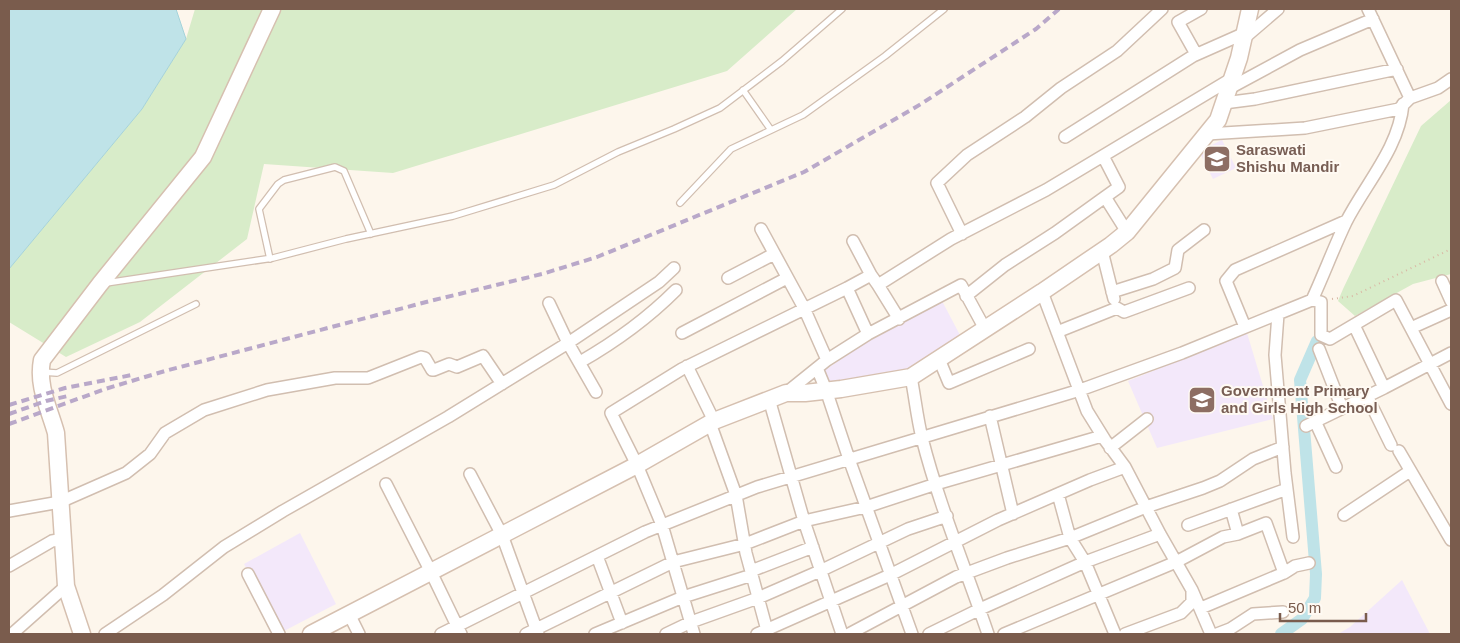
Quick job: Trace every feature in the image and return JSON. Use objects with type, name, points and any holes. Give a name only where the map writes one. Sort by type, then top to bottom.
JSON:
[{"type":"street","points":[[82,634],[66,586],[56,433],[42,394],[40,372],[42,360],[100,284],[203,157],[272,9]]},
{"type":"street","points":[[962,234],[937,183],[967,155],[1025,116],[1061,88],[1117,51],[1162,9]]},
{"type":"street","points":[[1196,54],[1178,22],[1201,9]]},
{"type":"street","points":[[311,634],[637,465],[712,422],[786,393],[805,393],[911,377],[1042,292],[1127,232],[1218,120],[1244,36],[1250,9]]},
{"type":"street","points":[[1065,137],[1196,54],[1244,36],[1278,9]]},
{"type":"street","points":[[878,285],[962,234],[1046,190],[1103,156],[1371,14],[1397,69],[1407,101],[1396,138],[1346,221],[1317,301],[1321,335],[1330,339],[1396,300],[1451,404]]},
{"type":"street","points":[[1228,90],[1255,99],[1397,69]]},
{"type":"street","points":[[1207,134],[1304,128],[1399,108],[1407,101],[1438,88],[1451,79]]},
{"type":"street","points":[[966,296],[1005,265],[1119,187],[1103,156]]},
{"type":"street","points":[[1105,197],[1127,232]]},
{"type":"street","points":[[1245,327],[1226,281],[1235,270],[1346,221]]},
{"type":"street","points":[[762,229],[804,308],[827,360]]},
{"type":"street","points":[[1112,292],[1153,279],[1174,268],[1178,250],[1204,230]]},
{"type":"street","points":[[853,241],[898,319]]},
{"type":"street","points":[[1102,251],[1117,308],[1124,312],[1190,288]]},
{"type":"street","points":[[728,278],[774,254]]},
{"type":"street","points":[[105,634],[163,595],[224,547],[282,511],[448,417],[502,384],[568,343],[659,282],[674,268]]},
{"type":"street","points":[[694,634],[662,525],[637,465],[611,413],[687,366],[871,275]]},
{"type":"street","points":[[682,332],[787,278]]},
{"type":"street","points":[[1442,281],[1451,301]]},
{"type":"street","points":[[786,393],[827,360],[868,334],[961,285],[985,329]]},
{"type":"street","points":[[847,288],[868,334]]},
{"type":"street","points":[[580,362],[607,346],[655,311],[676,290]]},
{"type":"street","points":[[1042,292],[1087,411],[1110,448],[1125,467],[1192,590],[1211,634]]},
{"type":"street","points":[[441,634],[459,630],[524,592],[662,525],[736,496],[792,476],[1080,390],[1182,353],[1278,314],[1317,301]]},
{"type":"street","points":[[549,303],[568,343],[596,392]]},
{"type":"street","points":[[1057,332],[1117,308]]},
{"type":"street","points":[[1411,328],[1451,310]]},
{"type":"street","points":[[1278,314],[1275,355],[1293,537]]},
{"type":"street","points":[[1354,325],[1384,388]]},
{"type":"street","points":[[939,359],[948,383],[1029,349]]},
{"type":"street","points":[[1319,349],[1342,408]]},
{"type":"street","points":[[1336,467],[1311,423],[1451,353]]},
{"type":"street","points":[[9,511],[60,502],[126,473],[150,454],[165,433],[204,410],[267,390],[335,378],[368,378],[421,357],[425,358],[432,370],[434,370],[449,364],[457,367],[483,356],[502,384]]},
{"type":"street","points":[[687,366],[712,422],[736,496],[764,633],[890,575],[955,541],[1013,514],[1090,480],[1125,467]]},
{"type":"street","points":[[817,368],[912,634]]},
{"type":"street","points":[[911,377],[922,437],[936,484],[965,574],[988,634]]},
{"type":"street","points":[[1367,396],[1395,448],[1449,532]]},
{"type":"street","points":[[769,399],[804,521],[842,634]]},
{"type":"street","points":[[990,416],[1013,514]]},
{"type":"street","points":[[1110,448],[1147,418]]},
{"type":"street","points":[[470,474],[502,535],[524,592],[534,633],[673,562],[745,544],[804,521],[866,507],[936,484],[1102,436]]},
{"type":"street","points":[[849,634],[965,574],[1007,558],[1070,538],[1146,507],[1203,488],[1220,481],[1253,459],[1283,447]]},
{"type":"street","points":[[1344,515],[1410,471]]},
{"type":"street","points":[[386,484],[459,630]]},
{"type":"street","points":[[1188,524],[1287,489]]},
{"type":"street","points":[[1058,494],[1070,538],[1085,562],[1115,634]]},
{"type":"street","points":[[1230,509],[1238,534]]},
{"type":"street","points":[[666,634],[691,622],[758,598],[908,529],[947,516]]},
{"type":"street","points":[[1004,634],[1176,562],[1223,537],[1238,534],[1266,523],[1284,572]]},
{"type":"street","points":[[930,634],[980,609],[1085,562],[1160,534]]},
{"type":"street","points":[[9,566],[52,541],[64,538]]},
{"type":"street","points":[[595,634],[683,597],[752,573],[813,547]]},
{"type":"street","points":[[597,556],[622,623]]},
{"type":"street","points":[[1201,608],[1295,566],[1309,563]]},
{"type":"street","points":[[248,574],[279,634]]},
{"type":"street","points":[[12,634],[66,586]]},
{"type":"street","points":[[1125,634],[1181,613],[1192,602],[1192,590]]},
{"type":"street","points":[[1217,634],[1230,629],[1253,614],[1282,612]]},
{"type":"street","points":[[349,614],[358,634]]},
{"type":"lane","points":[[100,284],[270,259],[453,216],[554,185],[618,152],[720,108],[782,62],[842,9]]},
{"type":"lane","points":[[680,203],[731,150],[803,115],[885,56],[944,9]]},
{"type":"lane","points":[[744,90],[772,130]]},
{"type":"lane","points":[[270,259],[259,212],[260,206],[278,184],[284,180],[335,167],[344,171],[371,234]]},
{"type":"lane","points":[[40,372],[57,373],[196,304]]},
{"type":"path","points":[[1317,301],[1353,296],[1451,248]]},
{"type":"shaded area","name":"Saraswati Shishu Mandir","points":[[1222,140],[1236,168],[1213,179],[1199,151]]},
{"type":"shaded area","points":[[941,299],[961,337],[908,371],[830,383],[825,370],[862,345]]},
{"type":"shaded area","name":"Government Primary and Girls High School","points":[[1247,333],[1273,419],[1157,448],[1128,381]]},
{"type":"shaded area","points":[[300,533],[336,604],[282,632],[244,564]]},
{"type":"shaded area","points":[[1402,580],[1430,634],[1338,634],[1350,627]]},
{"type":"green space","points":[[195,9],[797,9],[727,71],[393,173],[264,164],[247,239],[140,322],[66,357],[9,322],[9,269],[142,109],[186,39]]},
{"type":"green space","points":[[1451,100],[1451,274],[1413,284],[1355,316],[1338,301],[1343,289],[1421,126]]},
{"type":"water","points":[[9,9],[176,9],[186,39],[142,109],[9,269]]},
{"type":"waterway","points":[[1281,634],[1302,619],[1315,598],[1316,574],[1300,380],[1317,341]]},
{"type":"railway","points":[[9,424],[105,389],[165,371],[430,301],[542,274],[597,257],[804,172],[921,104],[1036,29],[1059,9]]},
{"type":"railway","points":[[9,405],[65,388],[132,375]]},
{"type":"railway","points":[[9,414],[46,401],[68,396]]},
{"type":"place","name":"Saraswati Shishu Mandir","points":[[1217,159]]},
{"type":"place","name":"Government Primary and Girls High School","points":[[1202,400]]}]
